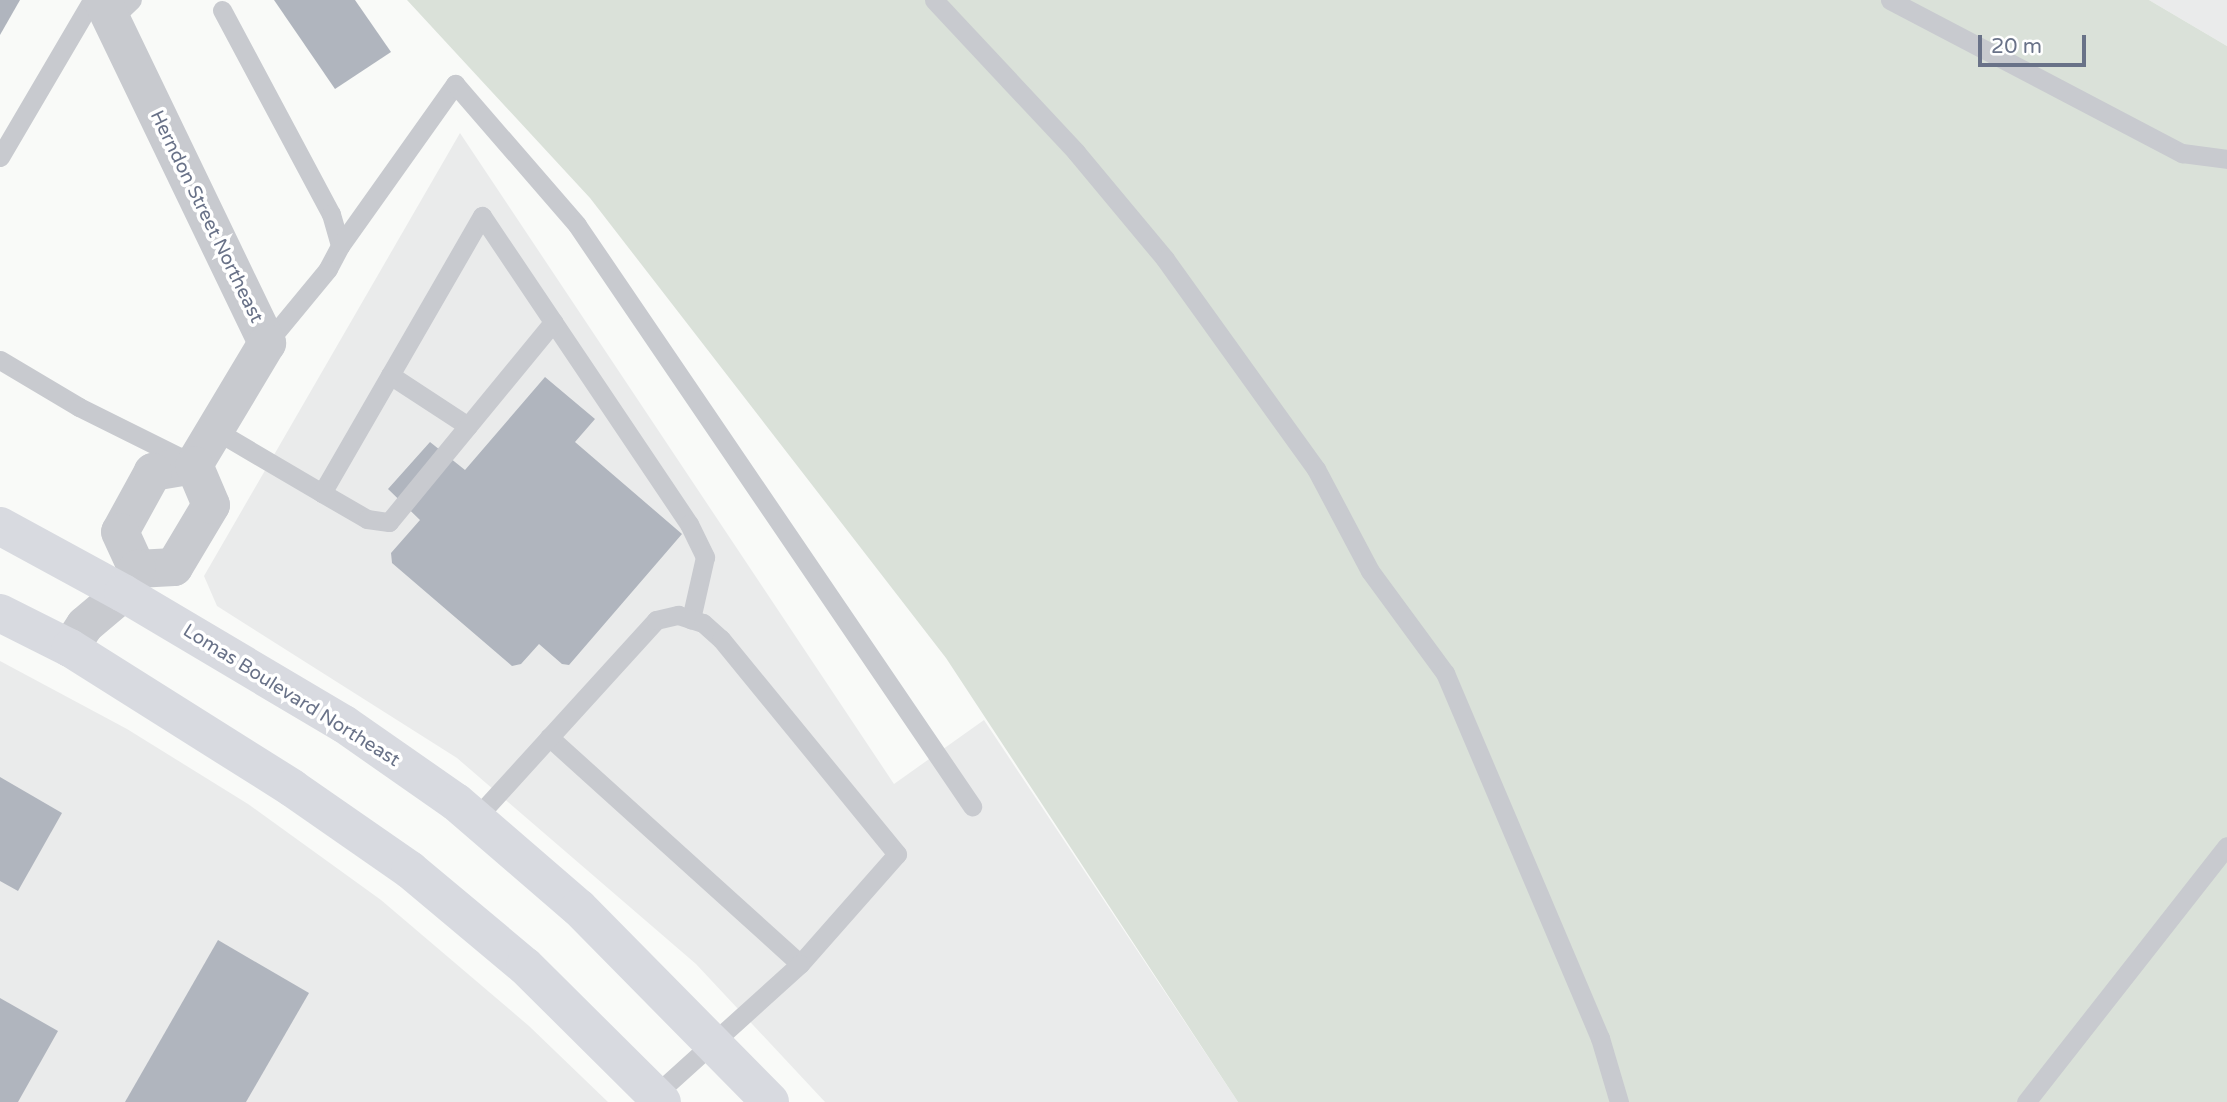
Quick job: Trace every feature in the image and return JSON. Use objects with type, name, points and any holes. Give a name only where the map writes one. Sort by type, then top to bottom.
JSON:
[{"type":"main road","name":"Lomas Boulevard Northeast","points":[[0,526],[130,581],[344,724],[475,818],[579,908],[770,1102]]},
{"type":"main road","points":[[0,613],[70,648],[292,788],[410,870],[526,966],[658,1098]]},
{"type":"street","name":"Herndon Street Northeast","points":[[109,5],[267,343],[194,465]]},
{"type":"street","points":[[70,648],[85,625],[130,581],[174,567],[211,505],[194,465],[153,472],[120,532],[130,581]]},
{"type":"lane","points":[[934,0],[1076,152],[1165,259],[1316,469],[1370,571],[1445,673],[1600,1038],[1619,1102]]},
{"type":"lane","points":[[1890,0],[2182,153],[2227,159]]},
{"type":"lane","points":[[0,157],[109,5]]},
{"type":"lane","points":[[222,10],[331,214],[340,246]]},
{"type":"lane","points":[[267,343],[328,269],[340,246],[455,84],[577,225],[972,806]]},
{"type":"lane","points":[[322,493],[482,216],[689,524],[705,557],[691,619]]},
{"type":"lane","points":[[215,430],[367,519],[389,522],[553,322]]},
{"type":"lane","points":[[0,360],[79,407],[194,465]]},
{"type":"lane","points":[[390,375],[468,426]]},
{"type":"lane","points":[[475,818],[656,620],[678,615],[691,619],[721,639],[897,855],[800,964],[710,1041],[658,1098]]},
{"type":"lane","points":[[549,737],[800,964]]},
{"type":"lane","points":[[2026,1102],[2227,846]]},
{"type":"shaded area","points":[[407,0],[2149,0],[2227,46],[2227,1102],[1238,1102],[946,658],[590,198]]},
{"type":"shaded area","points":[[2149,0],[2227,0],[2227,46]]},
{"type":"shaded area","points":[[460,133],[894,784],[984,720],[1238,1102],[825,1102],[696,964],[457,758],[217,606],[204,576]]},
{"type":"shaded area","points":[[0,661],[127,729],[248,804],[381,900],[529,1026],[608,1102],[0,1102]]},
{"type":"building","points":[[0,0],[20,0],[0,35]]},
{"type":"building","points":[[274,0],[355,0],[391,52],[335,89]]},
{"type":"building","points":[[545,377],[595,419],[575,442],[682,534],[569,665],[562,664],[539,644],[521,664],[512,666],[392,563],[391,553],[420,520],[388,489],[430,442],[465,470]]},
{"type":"building","points":[[0,777],[62,813],[18,891],[0,881]]},
{"type":"building","points":[[218,940],[309,993],[246,1102],[125,1102]]},
{"type":"building","points":[[0,998],[58,1031],[18,1102],[0,1102]]}]
